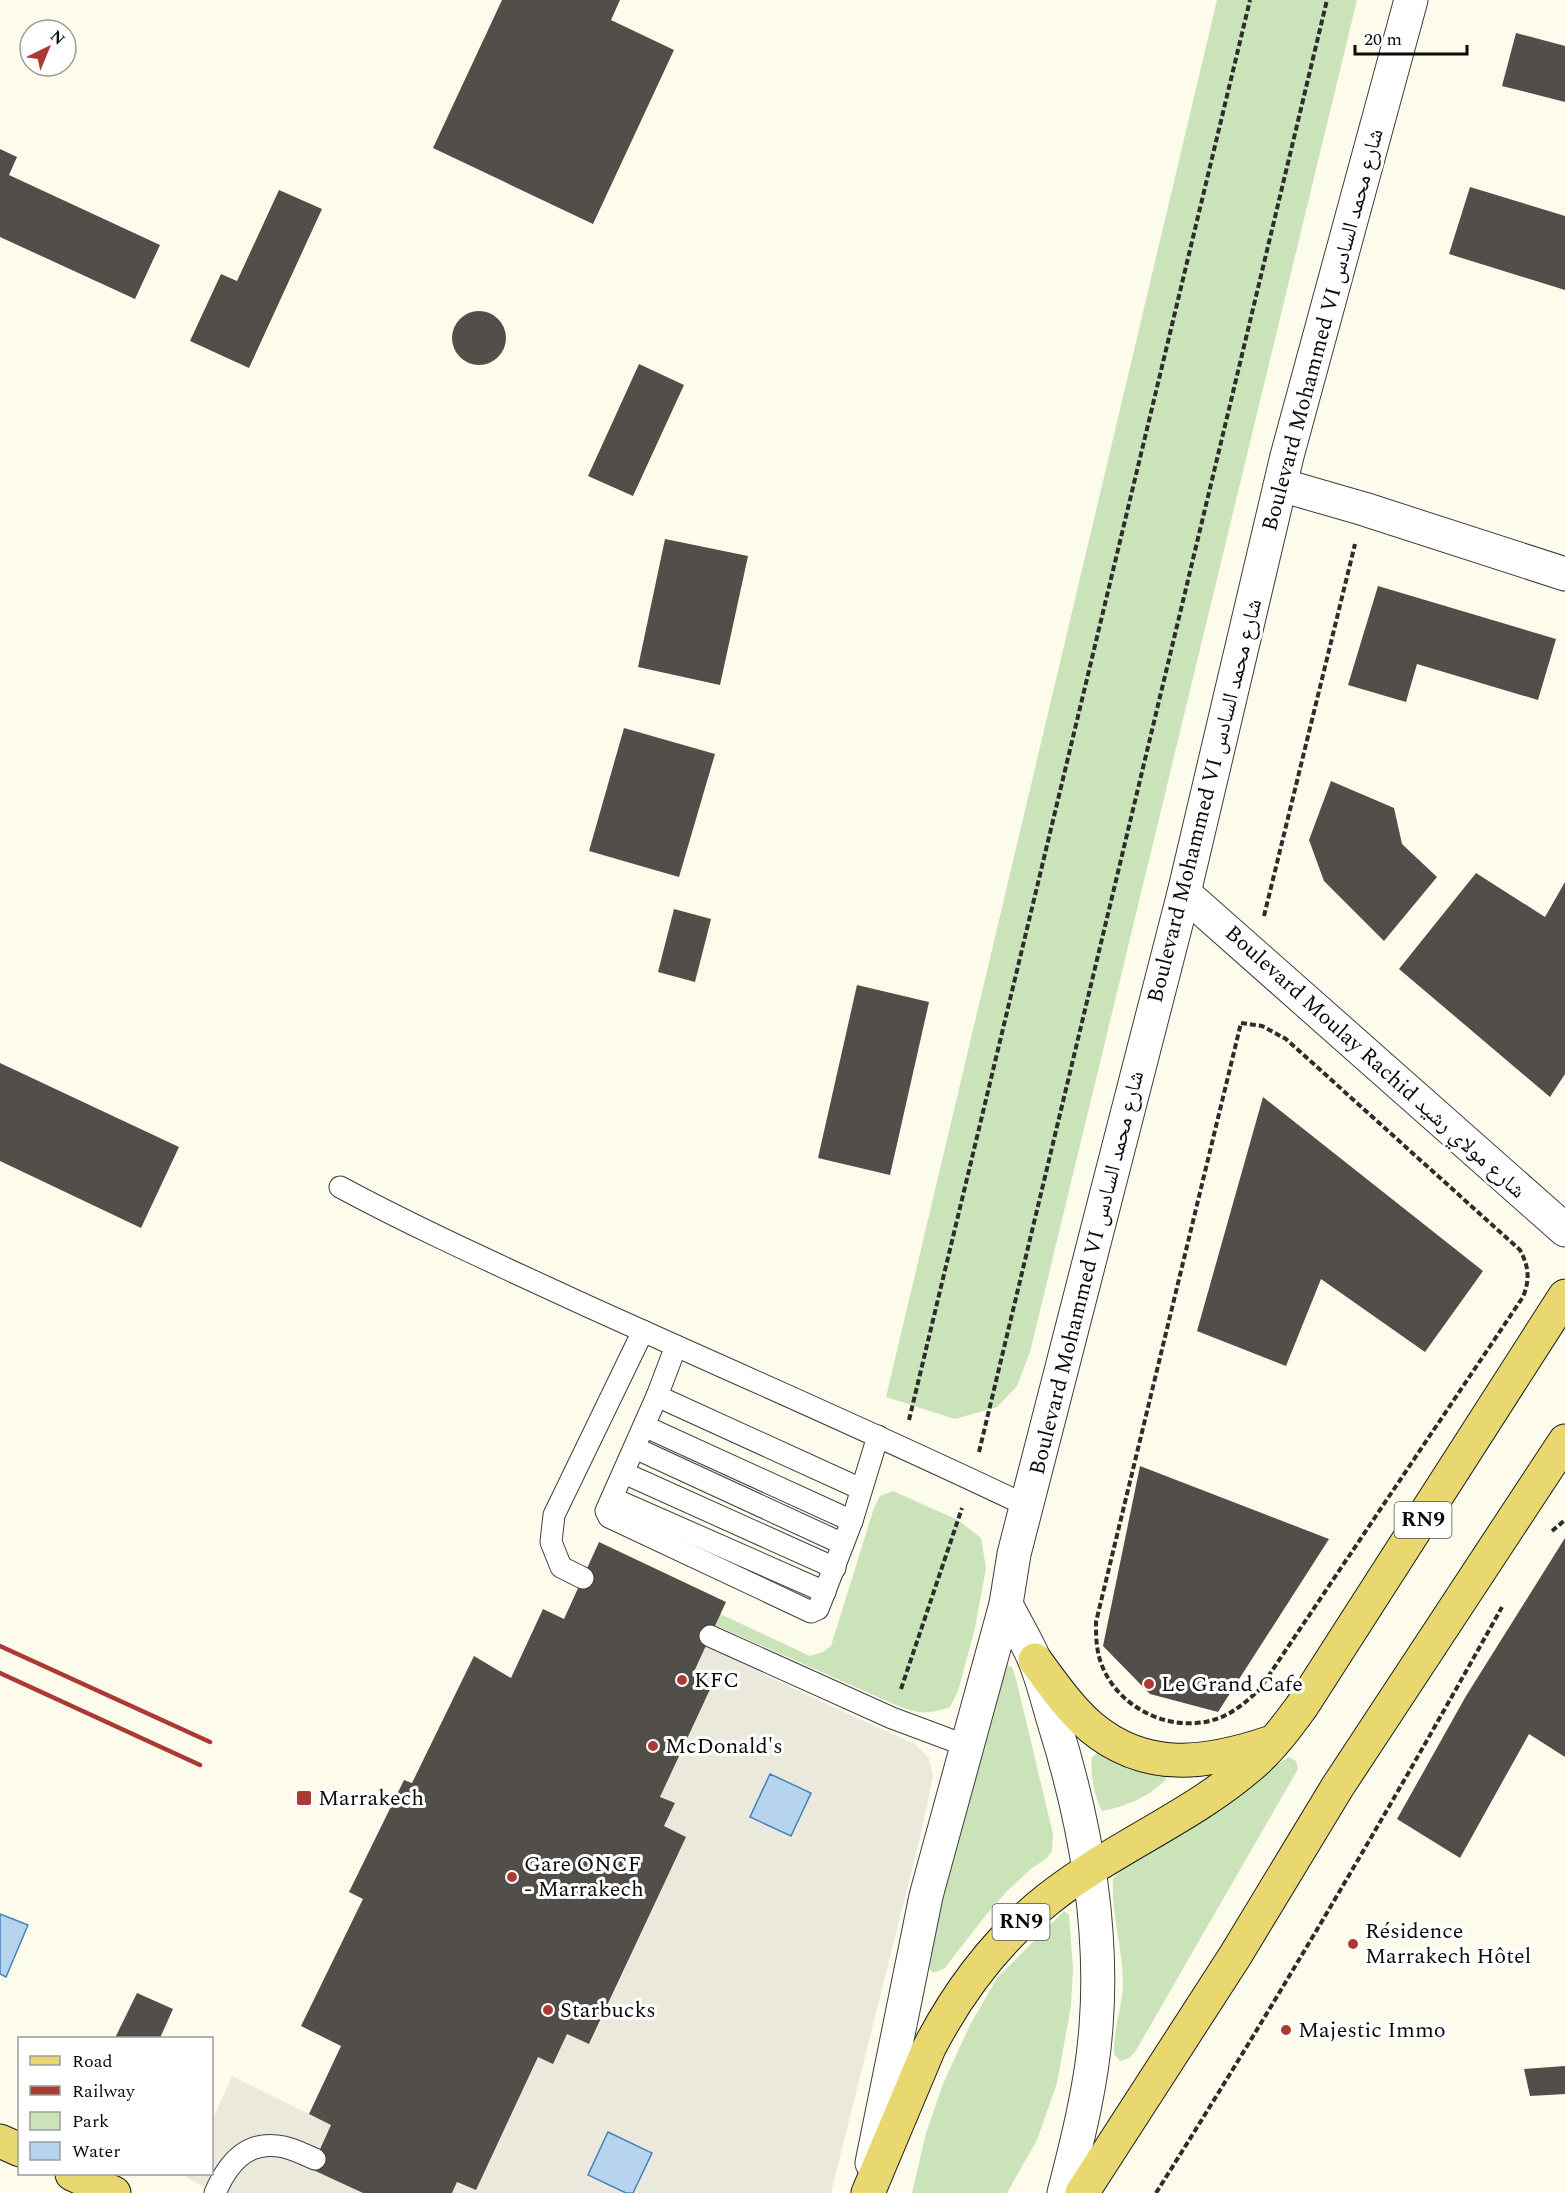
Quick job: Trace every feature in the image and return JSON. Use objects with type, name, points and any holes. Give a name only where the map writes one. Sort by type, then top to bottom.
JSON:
[{"type":"main road","name":"RN9","points":[[867,2193],[918,2070],[940,2026],[1006,1937],[1047,1900],[1089,1870],[1224,1786],[1276,1741],[1321,1677],[1565,1296]]},
{"type":"main road","points":[[1082,2193],[1229,1966],[1338,1786],[1565,1441]]},
{"type":"main road","points":[[1035,1660],[1090,1726],[1122,1749],[1159,1759],[1200,1761],[1238,1754],[1276,1741]]},
{"type":"main road","points":[[0,2141],[18,2149]]},
{"type":"street","name":"Boulevard Mohammed VI شارع محمد السادس","points":[[867,2193],[926,1896],[1006,1604],[1014,1554],[1184,894],[1281,485],[1411,0]]},
{"type":"street","points":[[1281,485],[1364,509],[1565,574]]},
{"type":"street","name":"Boulevard Moulay Rachid شارع مولاي رشيد","points":[[1184,894],[1565,1230]]},
{"type":"street","points":[[1006,1604],[1035,1660],[1075,1793],[1089,1870],[1098,1944],[1096,2030],[1083,2111],[1064,2193]]},
{"type":"lane","points":[[340,1187],[397,1218],[1027,1506]]},
{"type":"lane","points":[[582,1578],[561,1567],[551,1542],[554,1515],[643,1331]]},
{"type":"lane","points":[[676,1346],[635,1448],[606,1511],[609,1517],[811,1612],[818,1609],[835,1568],[878,1436]]},
{"type":"lane","points":[[657,1396],[861,1489]]},
{"type":"lane","points":[[644,1426],[852,1521]]},
{"type":"lane","points":[[635,1448],[843,1544]]},
{"type":"lane","points":[[624,1473],[835,1568]]},
{"type":"lane","points":[[710,1636],[892,1718],[967,1746]]},
{"type":"lane","points":[[216,2193],[223,2175],[238,2156],[258,2146],[284,2147],[315,2160]]},
{"type":"path","points":[[900,1447],[917,1395],[1250,0]]},
{"type":"path","points":[[892,1718],[972,1480],[1327,0]]},
{"type":"path","points":[[1261,927],[1364,509]]},
{"type":"path","points":[[1241,1023],[1262,1026],[1286,1039],[1520,1250],[1529,1273],[1528,1286],[1523,1297],[1259,1690],[1243,1704],[1224,1716],[1205,1722],[1173,1722],[1142,1712],[1125,1699],[1101,1664],[1096,1644],[1096,1622],[1241,1023]]},
{"type":"path","points":[[1545,1538],[1565,1520]]},
{"type":"path","points":[[1156,2193],[1314,1935],[1425,1746],[1503,1605]]},
{"type":"green space","points":[[1217,0],[1357,0],[1030,1352],[1017,1386],[997,1407],[955,1419],[886,1397]]},
{"type":"green space","points":[[893,1491],[958,1520],[981,1538],[986,1568],[975,1628],[958,1691],[950,1707],[935,1711],[917,1712],[896,1705],[715,1625],[720,1614],[810,1656],[823,1652],[831,1646],[874,1508],[880,1496]]},
{"type":"green space","points":[[1004,1664],[1012,1667],[1016,1679],[1053,1834],[1052,1851],[1046,1859],[1032,1868],[1008,1890],[944,1969],[933,1973],[928,1967],[929,1955],[998,1678]]},
{"type":"green space","points":[[1099,1752],[1128,1765],[1160,1769],[1166,1779],[1153,1791],[1137,1800],[1102,1811],[1092,1778],[1092,1757]]},
{"type":"green space","points":[[1289,1757],[1296,1761],[1298,1769],[1135,2052],[1129,2058],[1120,2061],[1114,2054],[1114,2045],[1123,1980],[1113,1878],[1127,1865],[1220,1811]]},
{"type":"green space","points":[[1064,1911],[1069,1915],[1073,1968],[1071,2006],[1057,2083],[1037,2140],[1007,2193],[912,2193],[926,2133],[943,2084],[970,2025],[997,1978]]},
{"type":"shaded area","points":[[705,1646],[915,1744],[929,1758],[933,1777],[921,1833],[831,2193],[452,2193],[457,2182],[476,2190],[538,2057],[567,2034],[590,2044],[686,1837],[664,1826],[675,1804],[660,1797],[712,1685],[692,1676]]},
{"type":"shaded area","points":[[232,2076],[331,2125],[311,2169],[363,2193],[215,2193],[186,2177],[187,2175],[213,2175],[213,2119]]},
{"type":"water","points":[[770,1774],[811,1793],[791,1836],[750,1817]]},
{"type":"water","points":[[0,1914],[28,1925],[6,1977],[0,1974]]},
{"type":"water","points":[[608,2132],[652,2153],[633,2193],[626,2193],[588,2175]]},
{"type":"building","points":[[502,0],[620,0],[611,20],[674,50],[593,224],[433,148]]},
{"type":"building","points":[[1516,33],[1565,46],[1565,102],[1502,86]]},
{"type":"building","points":[[0,149],[17,157],[9,175],[160,245],[135,299],[0,237]]},
{"type":"building","points":[[1470,187],[1565,216],[1565,290],[1449,254]]},
{"type":"building","points":[[279,190],[322,209],[249,368],[190,341],[221,274],[237,281]]},
{"type":"building","points":[[479,311],[489,313],[498,319],[504,328],[506,338],[504,348],[498,357],[489,363],[479,365],[469,363],[460,357],[454,348],[452,338],[454,328],[460,319],[469,313]]},
{"type":"building","points":[[639,364],[684,385],[633,496],[588,476]]},
{"type":"building","points":[[665,539],[748,556],[720,685],[638,667]]},
{"type":"building","points":[[1378,586],[1556,639],[1538,700],[1417,664],[1406,702],[1348,685]]},
{"type":"building","points":[[624,728],[715,754],[679,877],[589,851]]},
{"type":"building","points":[[1331,781],[1394,808],[1402,844],[1437,877],[1384,941],[1324,881],[1309,840]]},
{"type":"building","points":[[1476,873],[1545,917],[1565,882],[1565,1074],[1550,1097],[1399,969]]},
{"type":"building","points":[[674,909],[711,919],[695,982],[658,972]]},
{"type":"building","points":[[857,985],[929,1002],[890,1175],[818,1158]]},
{"type":"building","points":[[0,1063],[179,1147],[141,1228],[0,1161]]},
{"type":"building","points":[[1263,1097],[1483,1271],[1425,1352],[1321,1279],[1286,1366],[1197,1331]]},
{"type":"building","points":[[1140,1466],[1329,1539],[1218,1712],[1150,1694],[1103,1646]]},
{"type":"building","points":[[1565,1538],[1565,1757],[1529,1734],[1460,1858],[1397,1819],[1466,1696]]},
{"type":"building","name":"Gare ONCF - Marrakech","points":[[599,1542],[726,1602],[692,1676],[712,1685],[660,1797],[675,1803],[664,1826],[686,1837],[589,2044],[567,2034],[553,2064],[538,2057],[476,2190],[457,2182],[452,2193],[363,2193],[311,2169],[331,2125],[309,2114],[341,2046],[301,2026],[363,1899],[349,1892],[404,1780],[412,1783],[474,1656],[511,1678],[543,1609],[564,1619]]},
{"type":"building","points":[[137,1993],[173,2009],[160,2037],[115,2037]]},
{"type":"building","points":[[1565,2066],[1565,2094],[1530,2096],[1524,2069]]},
{"type":"railway","points":[[0,1646],[210,1742]]},
{"type":"railway","points":[[0,1673],[200,1765]]},
{"type":"place","name":"KFC","points":[[682,1680]]},
{"type":"place","name":"Le Grand Cafe","points":[[1149,1684]]},
{"type":"place","name":"McDonald's","points":[[653,1746]]},
{"type":"place","name":"Marrakech","points":[[304,1798]]},
{"type":"place","name":"Gare ONCF - Marrakech","points":[[512,1877]]},
{"type":"place","name":"Résidence Marrakech Hôtel","points":[[1353,1944]]},
{"type":"place","name":"Starbucks","points":[[548,2010]]},
{"type":"place","name":"Majestic Immo","points":[[1286,2030]]}]
